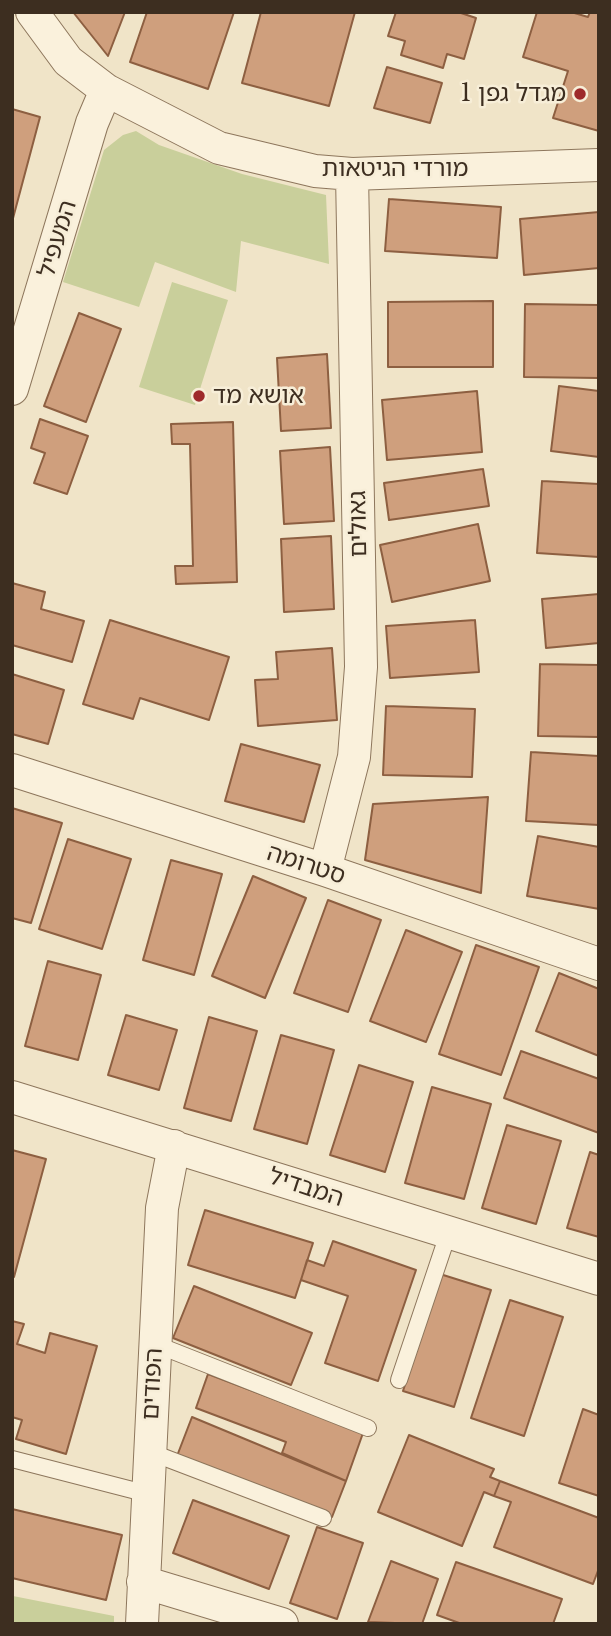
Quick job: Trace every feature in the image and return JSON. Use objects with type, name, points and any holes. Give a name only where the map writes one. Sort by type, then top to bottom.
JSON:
[{"type":"street","name":"מורדי הגיטאות","points":[[32,12],[68,61],[106,90],[219,148],[315,171],[352,174],[599,165]]},
{"type":"street","name":"המעפיל","points":[[12,389],[92,123],[106,90]]},
{"type":"street","name":"גאולים","points":[[325,870],[354,757],[361,667],[352,174]]},
{"type":"street","name":"סטרומה","points":[[12,770],[325,870],[599,964]]},
{"type":"street","name":"המבדיל","points":[[12,1097],[599,1279]]},
{"type":"street","name":"הפודים","points":[[142,1624],[162,1208],[174,1146]]},
{"type":"street","points":[[143,1582],[282,1624]]},
{"type":"lane","points":[[399,1380],[447,1234]]},
{"type":"lane","points":[[155,1344],[368,1428]]},
{"type":"lane","points":[[149,1452],[323,1518]]},
{"type":"lane","points":[[12,1459],[148,1494]]},
{"type":"green space","points":[[136,131],[159,145],[242,174],[326,195],[329,264],[241,241],[236,292],[155,262],[139,307],[63,282],[104,150],[123,135]]},
{"type":"green space","points":[[172,282],[228,300],[195,405],[139,387]]},
{"type":"green space","points":[[13,1596],[114,1616],[114,1624],[12,1624]]},
{"type":"building","points":[[73,12],[125,12],[108,56]]},
{"type":"building","points":[[147,12],[234,12],[208,89],[130,62]]},
{"type":"building","points":[[261,12],[355,12],[329,106],[242,83]]},
{"type":"building","points":[[396,12],[458,12],[476,18],[464,59],[447,54],[443,68],[401,55],[405,41],[388,36]]},
{"type":"building","name":"מגדל גפן 1","points":[[537,12],[571,12],[588,17],[590,12],[599,12],[599,131],[553,118],[568,71],[523,57]]},
{"type":"building","points":[[387,67],[442,83],[430,123],[374,108]]},
{"type":"building","points":[[12,109],[40,117],[12,222]]},
{"type":"building","points":[[389,199],[501,207],[497,258],[385,251]]},
{"type":"building","points":[[599,212],[599,268],[524,275],[520,219]]},
{"type":"building","points":[[493,301],[493,367],[388,367],[388,302]]},
{"type":"building","points":[[525,304],[599,305],[599,378],[524,377]]},
{"type":"building","points":[[79,313],[121,329],[86,422],[44,406]]},
{"type":"building","points":[[327,354],[331,428],[281,431],[277,358]]},
{"type":"building","points":[[559,386],[599,391],[599,457],[551,451]]},
{"type":"building","points":[[477,391],[482,452],[387,460],[382,400]]},
{"type":"building","points":[[40,419],[88,436],[67,494],[34,483],[45,453],[31,448]]},
{"type":"building","points":[[233,422],[237,582],[176,584],[175,566],[193,566],[190,444],[172,444],[171,424]]},
{"type":"building","points":[[330,447],[334,521],[284,524],[280,451]]},
{"type":"building","points":[[483,469],[489,506],[389,520],[384,483]]},
{"type":"building","points":[[542,481],[599,484],[599,557],[537,553]]},
{"type":"building","points":[[478,524],[490,581],[392,602],[380,545]]},
{"type":"building","points":[[331,536],[334,609],[284,612],[281,539]]},
{"type":"building","points":[[12,583],[45,592],[41,609],[84,621],[72,662],[12,645]]},
{"type":"building","points":[[599,594],[599,643],[546,648],[542,599]]},
{"type":"building","points":[[110,620],[229,657],[209,720],[140,698],[133,719],[83,704]]},
{"type":"building","points":[[475,620],[479,672],[390,678],[386,626]]},
{"type":"building","points":[[332,648],[337,720],[258,726],[255,680],[278,679],[276,652]]},
{"type":"building","points":[[540,664],[599,665],[599,737],[538,736]]},
{"type":"building","points":[[12,674],[64,690],[48,744],[12,734]]},
{"type":"building","points":[[386,706],[475,709],[472,777],[383,775]]},
{"type":"building","points":[[241,744],[320,765],[304,822],[225,801]]},
{"type":"building","points":[[531,752],[599,756],[599,825],[526,821]]},
{"type":"building","points":[[488,797],[481,893],[365,860],[373,804]]},
{"type":"building","points":[[12,808],[62,823],[31,923],[12,918]]},
{"type":"building","points":[[538,836],[599,847],[599,909],[527,896]]},
{"type":"building","points":[[68,839],[131,859],[102,949],[39,929]]},
{"type":"building","points":[[171,860],[222,874],[194,975],[143,960]]},
{"type":"building","points":[[253,876],[306,898],[265,998],[212,976]]},
{"type":"building","points":[[328,900],[381,920],[348,1012],[294,993]]},
{"type":"building","points":[[406,930],[462,952],[426,1042],[370,1021]]},
{"type":"building","points":[[476,945],[539,967],[501,1075],[439,1054]]},
{"type":"building","points":[[48,961],[101,975],[78,1060],[25,1046]]},
{"type":"building","points":[[559,973],[599,989],[599,1056],[536,1031]]},
{"type":"building","points":[[126,1015],[177,1030],[159,1090],[108,1075]]},
{"type":"building","points":[[209,1017],[257,1031],[231,1121],[184,1108]]},
{"type":"building","points":[[281,1035],[334,1050],[307,1144],[254,1129]]},
{"type":"building","points":[[521,1051],[599,1079],[599,1133],[504,1098]]},
{"type":"building","points":[[359,1065],[413,1082],[385,1172],[330,1155]]},
{"type":"building","points":[[432,1087],[491,1104],[464,1199],[405,1183]]},
{"type":"building","points":[[507,1125],[561,1141],[536,1224],[482,1208]]},
{"type":"building","points":[[12,1150],[46,1159],[14,1277],[12,1276]]},
{"type":"building","points":[[590,1152],[599,1155],[599,1237],[567,1228]]},
{"type":"building","points":[[205,1210],[313,1243],[295,1298],[188,1265]]},
{"type":"building","points":[[333,1241],[416,1270],[378,1381],[325,1363],[348,1296],[301,1280],[307,1260],[324,1266]]},
{"type":"building","points":[[440,1274],[491,1290],[454,1407],[403,1391]]},
{"type":"building","points":[[194,1286],[312,1333],[291,1385],[173,1338]]},
{"type":"building","points":[[510,1300],[563,1317],[524,1436],[471,1418]]},
{"type":"building","points":[[12,1321],[24,1324],[17,1344],[45,1353],[50,1333],[97,1346],[66,1454],[16,1439],[22,1420],[12,1417]]},
{"type":"building","points":[[208,1374],[363,1433],[346,1481],[282,1453],[286,1442],[196,1408]]},
{"type":"building","points":[[583,1409],[599,1415],[599,1496],[559,1483]]},
{"type":"building","points":[[192,1417],[346,1481],[332,1517],[177,1456]]},
{"type":"building","points":[[409,1435],[494,1469],[490,1477],[500,1481],[494,1496],[484,1492],[462,1546],[378,1512]]},
{"type":"building","points":[[500,1481],[599,1518],[599,1568],[593,1584],[494,1547],[511,1502],[494,1496]]},
{"type":"building","points":[[193,1500],[289,1536],[269,1589],[173,1553]]},
{"type":"building","points":[[12,1509],[122,1535],[106,1600],[12,1578]]},
{"type":"building","points":[[317,1527],[363,1543],[337,1619],[290,1603]]},
{"type":"building","points":[[391,1561],[438,1579],[422,1624],[368,1622]]},
{"type":"building","points":[[456,1562],[562,1599],[553,1624],[462,1624],[437,1615]]},
{"type":"place","name":"מגדל גפן 1","points":[[580,94]]},
{"type":"place","name":"אושא מד","points":[[199,396]]}]
